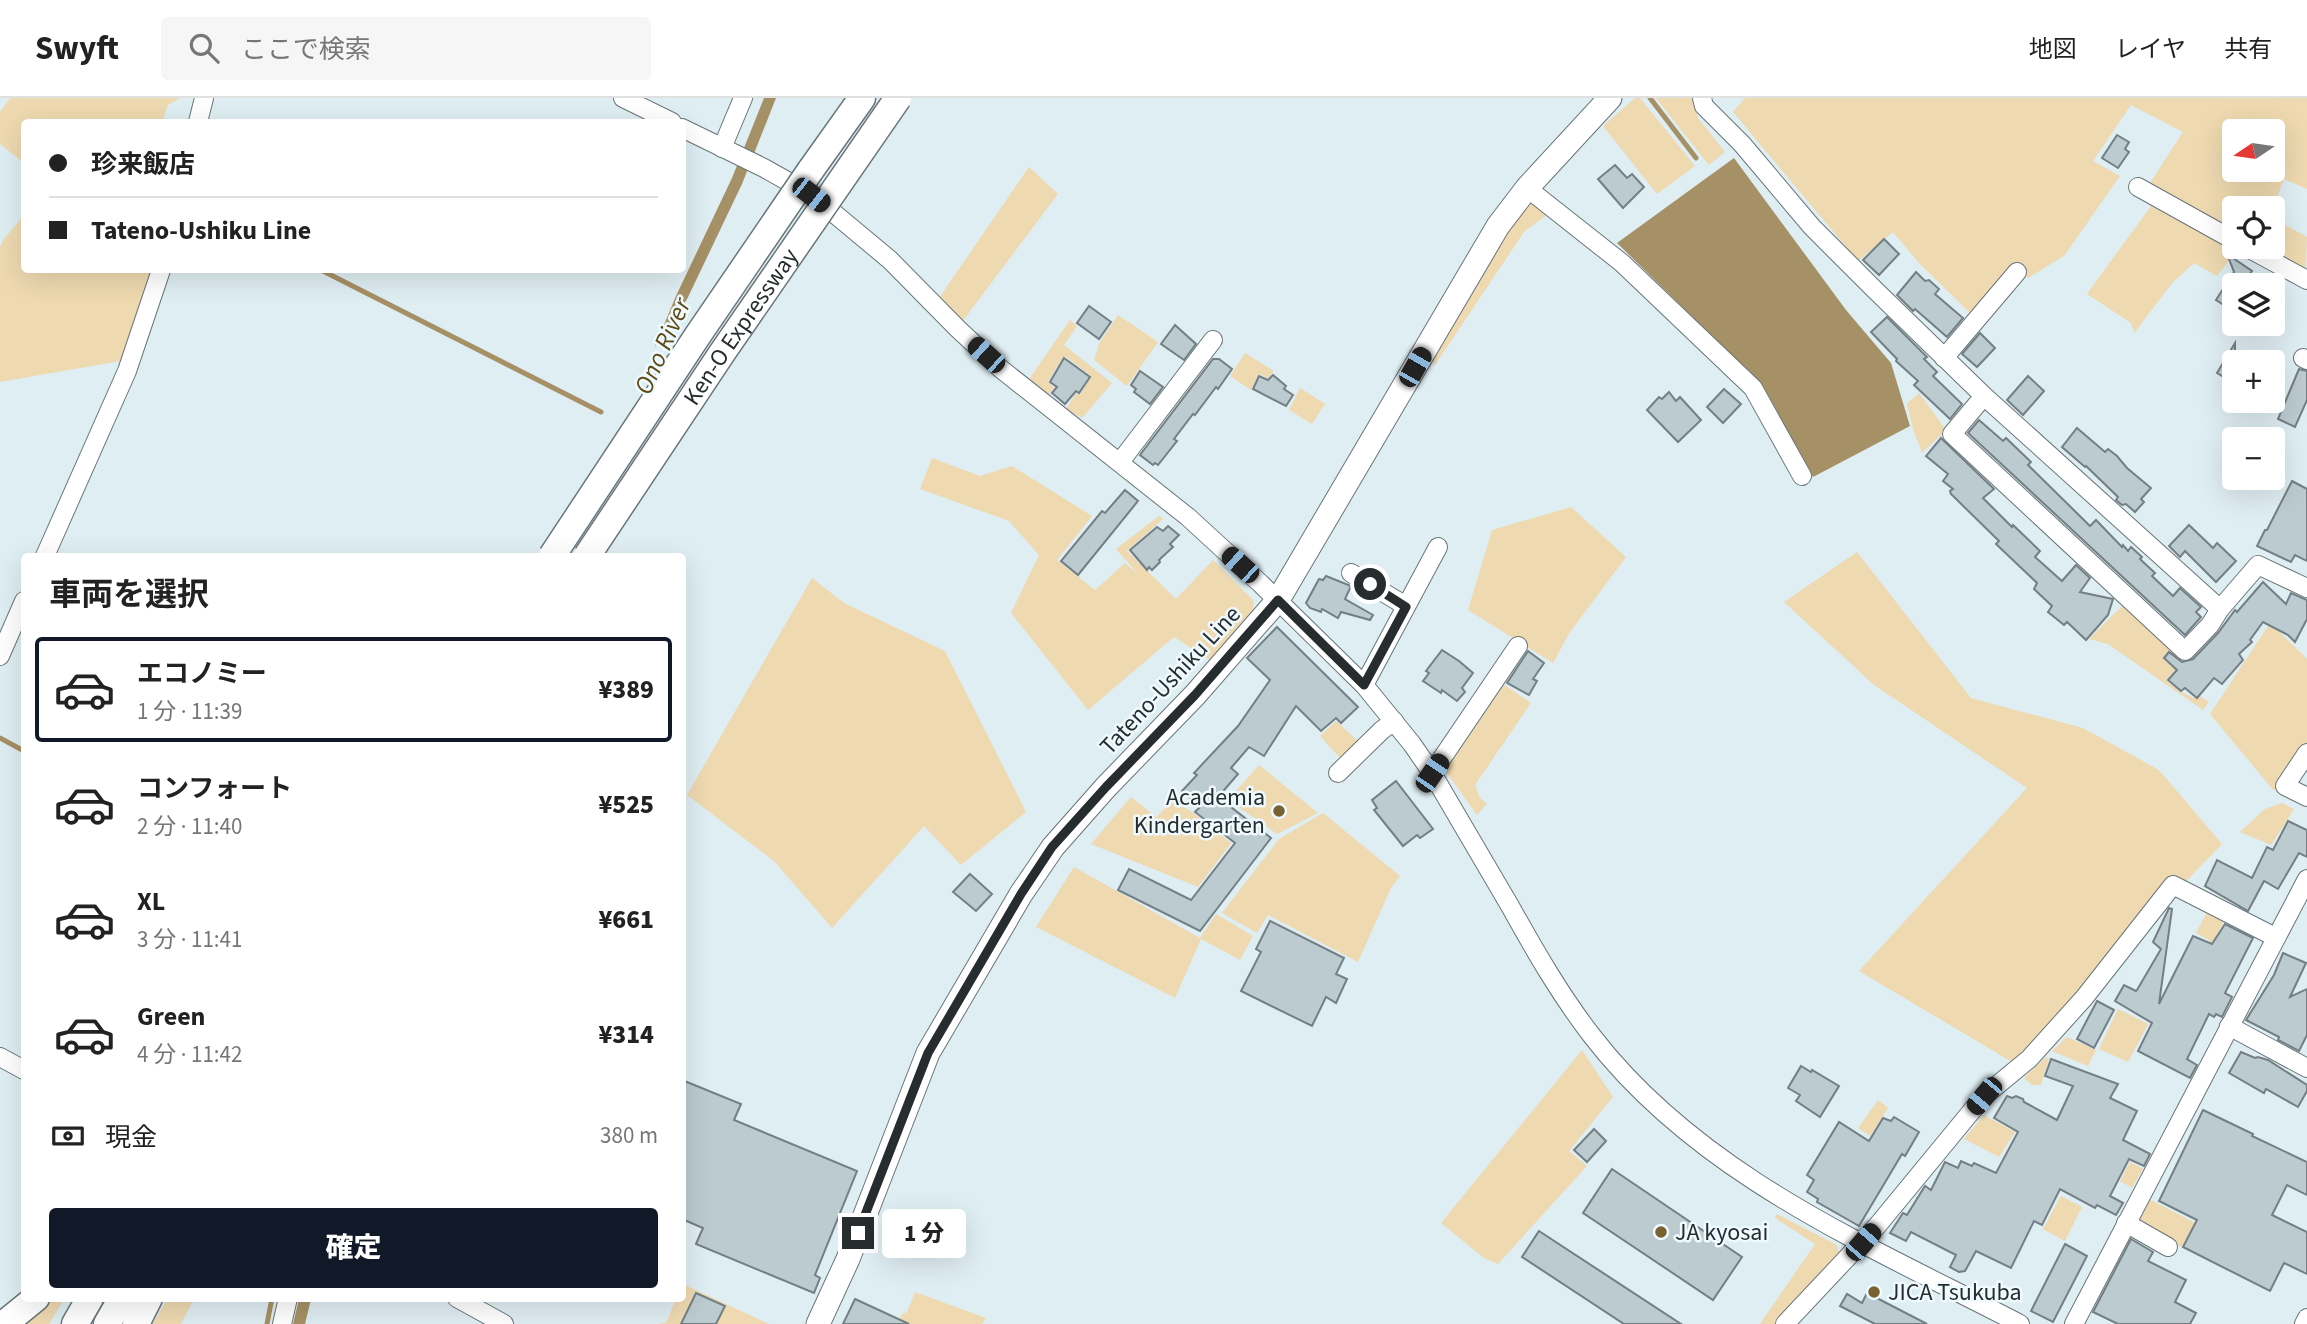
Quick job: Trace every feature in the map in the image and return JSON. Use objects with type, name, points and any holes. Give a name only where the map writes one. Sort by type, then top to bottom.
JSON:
[{"type":"highway","points":[[810,172],[848,98]]},
{"type":"highway","name":"Ken-O Expressway","points":[[554,553],[690,346],[862,98]]},
{"type":"highway","name":"Ken-O Expressway","points":[[589,553],[898,98]]},
{"type":"highway","points":[[4,1324],[31,1302]]},
{"type":"highway","points":[[75,1324],[88,1302]]},
{"type":"highway","points":[[107,1324],[120,1302]]},
{"type":"highway","points":[[136,1324],[147,1302]]},
{"type":"main road","name":"Tateno-Ushiku Line","points":[[818,1324],[848,1259],[928,1053],[1021,894],[1052,847],[1195,695],[1278,600],[1497,226],[1527,188],[1610,98]]},
{"type":"street","points":[[199,119],[204,98]]},
{"type":"street","points":[[623,98],[666,119]]},
{"type":"street","points":[[727,150],[743,98]]},
{"type":"street","points":[[1702,98],[1704,106],[1742,144],[1812,227],[1944,358],[2220,609]]},
{"type":"street","points":[[686,130],[764,168],[811,195],[849,224],[890,260],[1001,369],[1188,517],[1278,600],[1364,685],[1432,773],[1549,973],[1592,1037],[1624,1074],[1685,1132],[1771,1193],[2020,1324]]},
{"type":"street","points":[[2138,187],[2222,233]]},
{"type":"street","points":[[1527,188],[1622,263],[1753,388],[1802,477]]},
{"type":"street","points":[[2268,259],[2307,280]]},
{"type":"street","points":[[1944,358],[2017,272]]},
{"type":"street","points":[[46,553],[127,371],[160,273]]},
{"type":"street","points":[[1120,462],[1213,340]]},
{"type":"street","points":[[1984,396],[1952,434],[2186,651],[2258,565],[2307,588]]},
{"type":"street","points":[[1364,685],[1438,547]]},
{"type":"street","points":[[1351,573],[1406,607]]},
{"type":"street","points":[[0,656],[21,608]]},
{"type":"street","points":[[1432,773],[1518,646]]},
{"type":"street","points":[[1338,773],[1381,730],[1394,721]]},
{"type":"street","points":[[2307,753],[2285,786],[2307,797]]},
{"type":"street","points":[[2074,1324],[2307,879]]},
{"type":"street","points":[[1785,1324],[1863,1242],[1984,1096],[2029,1059],[2084,998],[2174,885],[2275,937]]},
{"type":"street","points":[[2229,1026],[2307,1068]]},
{"type":"street","points":[[0,1057],[21,1068]]},
{"type":"street","points":[[2126,1223],[2168,1247]]},
{"type":"street","points":[[282,1324],[287,1302]]},
{"type":"street","points":[[464,1302],[504,1324]]},
{"type":"street","points":[[2304,1324],[2307,1318]]},
{"type":"shaded area","points":[[10,98],[180,98],[168,105],[163,119],[21,119],[21,161],[0,144],[0,112]]},
{"type":"shaded area","points":[[1635,98],[1640,98],[1695,166],[1657,194],[1603,126]]},
{"type":"shaded area","points":[[1656,98],[1693,98],[1698,118],[1725,152],[1709,165]]},
{"type":"shaded area","points":[[1745,98],[2307,98],[2307,189],[2286,180],[2286,119],[2222,119],[2222,182],[2283,182],[2278,196],[2222,196],[2222,224],[2150,183],[2183,132],[2131,105],[2093,161],[2120,176],[2064,256],[2028,278],[2014,267],[1971,314],[1919,263],[1893,232],[1858,261],[1733,112]]},
{"type":"shaded area","points":[[1029,167],[1058,194],[962,322],[939,298]]},
{"type":"shaded area","points":[[1531,196],[1548,214],[1524,232],[1435,365],[1429,359],[1505,227]]},
{"type":"shaded area","points":[[2151,206],[2222,242],[2222,259],[2230,259],[2217,276],[2194,263],[2173,282],[2134,333],[2131,323],[2087,294]]},
{"type":"shaded area","points":[[21,219],[21,273],[155,273],[126,360],[0,382],[0,247]]},
{"type":"shaded area","points":[[2285,225],[2307,237],[2306,271],[2284,259]]},
{"type":"shaded area","points":[[1118,315],[1158,342],[1127,386],[1094,360],[1099,344]]},
{"type":"shaded area","points":[[1070,320],[1077,326],[1064,345],[1112,383],[1082,418],[1066,409],[1076,393],[1080,395],[1091,376],[1065,356],[1048,381],[1054,388],[1048,395],[1028,381]]},
{"type":"shaded area","points":[[1245,353],[1274,371],[1268,378],[1259,374],[1251,390],[1230,376]]},
{"type":"shaded area","points":[[1300,388],[1325,404],[1312,424],[1289,410]]},
{"type":"shaded area","points":[[1919,393],[1946,430],[1922,453],[1907,404]]},
{"type":"shaded area","points":[[932,458],[980,476],[1012,466],[1092,516],[1057,560],[1095,590],[1125,563],[1138,574],[1116,549],[1159,516],[1163,519],[1127,551],[1176,599],[1213,560],[1254,601],[1251,619],[1211,661],[1174,637],[1088,710],[1011,613],[1039,555],[1009,521],[920,489]]},
{"type":"shaded area","points":[[1571,507],[1626,557],[1570,632],[1553,663],[1468,610],[1492,530]]},
{"type":"shaded area","points":[[1857,552],[1971,698],[2083,728],[2159,770],[2222,844],[2012,1062],[1859,971],[2027,788],[1874,685],[1784,602]]},
{"type":"shaded area","points":[[812,578],[844,603],[945,651],[1026,812],[961,865],[924,826],[832,928],[774,861],[687,795]]},
{"type":"shaded area","points":[[2125,603],[2186,657],[2166,680],[2181,692],[2196,699],[2200,696],[2209,702],[2203,710],[2108,644],[2089,639]]},
{"type":"shaded area","points":[[2270,623],[2307,659],[2307,743],[2274,791],[2210,714]]},
{"type":"shaded area","points":[[1503,684],[1531,703],[1475,785],[1480,798],[1487,804],[1477,815],[1444,769]]},
{"type":"shaded area","points":[[1336,721],[1358,741],[1340,758],[1320,736]]},
{"type":"shaded area","points":[[1259,765],[1318,813],[1277,834],[1228,800]]},
{"type":"shaded area","points":[[1131,797],[1156,817],[1173,800],[1231,843],[1198,887],[1091,844]]},
{"type":"shaded area","points":[[2282,803],[2294,809],[2271,845],[2240,832],[2265,809]]},
{"type":"shaded area","points":[[1323,813],[1400,876],[1391,888],[1358,962],[1268,915],[1257,933],[1222,913],[1279,839]]},
{"type":"shaded area","points":[[1074,867],[1200,938],[1216,914],[1253,936],[1240,960],[1201,939],[1175,998],[1036,927]]},
{"type":"shaded area","points":[[2207,912],[2224,921],[2213,942],[2222,948],[2208,945],[2209,940],[2196,933]]},
{"type":"shaded area","points":[[2118,1009],[2148,1024],[2128,1062],[2099,1049]]},
{"type":"shaded area","points":[[2067,1037],[2096,1050],[2088,1066],[2052,1051]]},
{"type":"shaded area","points":[[1582,1050],[1613,1097],[1569,1151],[1587,1166],[1498,1264],[1484,1258],[1441,1223]]},
{"type":"shaded area","points":[[2045,1058],[2049,1058],[2041,1085],[2032,1085],[2024,1078]]},
{"type":"shaded area","points":[[1878,1100],[1888,1108],[1870,1136],[1858,1128]]},
{"type":"shaded area","points":[[1984,1115],[2015,1132],[1999,1157],[1964,1139]]},
{"type":"shaded area","points":[[2130,1162],[2143,1169],[2132,1188],[2120,1181]]},
{"type":"shaded area","points":[[2061,1196],[2082,1207],[2065,1241],[2043,1229]]},
{"type":"shaded area","points":[[2149,1199],[2195,1223],[2182,1247],[2140,1225],[2138,1221]]},
{"type":"shaded area","points":[[1777,1214],[1837,1245],[1840,1257],[1776,1324],[1760,1324],[1815,1244],[1775,1218]]},
{"type":"shaded area","points":[[686,1285],[769,1324],[716,1324],[725,1306],[697,1293],[681,1324],[657,1324],[666,1323],[675,1302],[686,1302]]},
{"type":"shaded area","points":[[915,1292],[986,1318],[982,1324],[897,1324],[902,1314],[907,1312]]},
{"type":"shaded area","points":[[44,1302],[62,1302],[49,1324],[19,1324]]},
{"type":"shaded area","points":[[165,1302],[192,1302],[181,1324],[153,1324]]},
{"type":"water","name":"Ono River","points":[[764,98],[776,98],[742,184],[585,513],[676,296],[732,178]]},
{"type":"water","points":[[1734,158],[1846,310],[1891,363],[1910,426],[1813,477],[1763,386],[1617,243]]},
{"type":"water","points":[[298,1302],[310,1302],[305,1324],[293,1324]]},
{"type":"pier","points":[[699,282],[581,553],[563,553],[643,364]]},
{"type":"building","points":[[2117,135],[2129,142],[2125,149],[2129,152],[2118,168],[2102,158]]},
{"type":"building","points":[[1615,165],[1627,178],[1632,174],[1644,187],[1623,208],[1598,179]]},
{"type":"building","points":[[1884,239],[1899,254],[1879,275],[1863,260]]},
{"type":"building","points":[[2229,259],[2234,259],[2252,271],[2250,273],[2234,272]]},
{"type":"building","points":[[1916,272],[1939,289],[1935,294],[1963,318],[1947,337],[1897,295]]},
{"type":"building","points":[[2222,291],[2222,304],[2216,300]]},
{"type":"building","points":[[1089,306],[1111,322],[1099,339],[1077,323]]},
{"type":"building","points":[[1887,317],[1927,357],[1924,359],[1937,372],[1933,376],[1962,404],[1950,419],[1914,385],[1918,381],[1871,332]]},
{"type":"building","points":[[1175,325],[1196,344],[1184,360],[1161,344]]},
{"type":"building","points":[[1980,333],[1995,348],[1977,367],[1962,354]]},
{"type":"building","points":[[1064,358],[1090,377],[1079,393],[1076,391],[1065,404],[1052,393],[1057,387],[1050,382]]},
{"type":"building","points":[[1213,359],[1219,359],[1232,369],[1218,389],[1216,387],[1195,415],[1193,414],[1158,465],[1153,465],[1140,455]]},
{"type":"building","points":[[2299,369],[2307,371],[2307,400],[2295,427],[2278,419],[2281,413],[2285,413],[2285,402]]},
{"type":"building","points":[[1140,371],[1163,387],[1150,404],[1134,392],[1136,389],[1131,385]]},
{"type":"building","points":[[1273,375],[1286,386],[1284,389],[1293,395],[1286,406],[1253,389],[1259,376],[1268,380]]},
{"type":"building","points":[[2028,376],[2044,391],[2023,415],[2007,400]]},
{"type":"building","points":[[1724,389],[1741,404],[1723,423],[1707,407]]},
{"type":"building","points":[[1669,392],[1676,401],[1680,397],[1701,420],[1678,442],[1647,410],[1659,397],[1662,399]]},
{"type":"building","points":[[1979,420],[2003,441],[2006,438],[2031,462],[2028,465],[2090,526],[2096,520],[2122,547],[2123,545],[2128,551],[2131,547],[2155,573],[2152,576],[2173,596],[2180,588],[2201,607],[2196,612],[2201,617],[2185,635],[1968,433]]},
{"type":"building","points":[[2077,428],[2105,452],[2108,449],[2117,456],[2151,488],[2141,499],[2144,502],[2135,512],[2116,500],[2118,497],[2062,447]]},
{"type":"building","points":[[1941,438],[1994,489],[1983,498],[2040,551],[2035,557],[2062,581],[2076,565],[2090,578],[2080,592],[2113,599],[2108,615],[2086,640],[2067,622],[2064,625],[2048,612],[2052,606],[2034,589],[2037,583],[1996,544],[1999,541],[1951,494],[1953,489],[1943,481],[1948,474],[1926,456]]},
{"type":"building","points":[[2292,481],[2307,489],[2307,561],[2295,555],[2291,562],[2257,546]]},
{"type":"building","points":[[1125,490],[1138,501],[1078,575],[1061,561],[1102,511],[1105,513]]},
{"type":"building","points":[[2189,525],[2213,548],[2217,543],[2236,561],[2216,582],[2185,551],[2180,557],[2169,546]]},
{"type":"building","points":[[1168,526],[1179,535],[1170,544],[1173,547],[1160,562],[1152,570],[1149,567],[1147,570],[1130,550],[1157,527],[1163,531]]},
{"type":"building","points":[[1326,576],[1351,586],[1345,599],[1373,615],[1370,620],[1341,612],[1338,618],[1322,609],[1321,612],[1310,608],[1306,603],[1319,579],[1323,580]]},
{"type":"building","points":[[2263,582],[2286,604],[2291,593],[2307,600],[2307,619],[2295,642],[2288,635],[2263,622],[2250,640],[2252,642],[2239,654],[2243,660],[2222,684],[2214,678],[2197,698],[2185,688],[2181,691],[2168,680],[2177,670],[2164,658],[2169,652],[2182,662],[2193,659]]},
{"type":"building","points":[[1277,627],[1358,707],[1341,723],[1336,718],[1321,731],[1296,706],[1264,756],[1249,747],[1231,768],[1238,774],[1218,797],[1271,838],[1200,931],[1118,890],[1129,869],[1191,900],[1235,843],[1195,812],[1200,807],[1182,791],[1197,775],[1194,773],[1238,726],[1270,680],[1247,658]]},
{"type":"building","points":[[1442,650],[1473,673],[1462,688],[1465,692],[1457,701],[1423,681],[1429,673],[1426,671]]},
{"type":"building","points":[[1528,651],[1544,663],[1533,679],[1537,681],[1529,695],[1507,683]]},
{"type":"building","points":[[1396,781],[1433,829],[1420,838],[1417,835],[1403,846],[1374,810],[1377,808],[1372,800]]},
{"type":"building","points":[[2288,821],[2307,830],[2307,857],[2299,853],[2278,889],[2264,881],[2248,911],[2205,886],[2217,860],[2252,878],[2267,847],[2273,850]]},
{"type":"building","points":[[970,874],[992,894],[976,911],[953,892]]},
{"type":"building","points":[[2169,908],[2172,909],[2159,1004],[2193,936],[2212,944],[2225,924],[2253,938],[2225,993],[2232,997],[2222,1017],[2209,1014],[2187,1059],[2197,1065],[2190,1078],[2138,1051],[2152,1023],[2115,1001],[2124,985],[2137,990],[2161,949],[2153,942]]},
{"type":"building","points":[[1270,921],[1344,958],[1336,974],[1347,979],[1336,1003],[1326,997],[1312,1026],[1241,991],[1261,952],[1256,949]]},
{"type":"building","points":[[2283,953],[2306,963],[2290,997],[2307,989],[2307,1035],[2299,1051],[2246,1020],[2274,975]]},
{"type":"building","points":[[2097,1001],[2114,1010],[2094,1048],[2077,1039]]},
{"type":"building","points":[[2241,1052],[2268,1060],[2307,1085],[2307,1091],[2298,1107],[2266,1089],[2264,1093],[2229,1073]]},
{"type":"building","points":[[2051,1059],[2118,1084],[2110,1098],[2137,1111],[2123,1140],[2150,1154],[2144,1166],[2129,1159],[2110,1196],[2123,1203],[2116,1215],[2097,1205],[2095,1208],[2060,1189],[2042,1225],[2034,1221],[2011,1268],[1976,1251],[1965,1271],[1959,1272],[1950,1267],[1956,1255],[1911,1232],[1906,1241],[1890,1233],[1903,1213],[1907,1215],[1925,1186],[1931,1190],[1945,1162],[1958,1168],[1961,1161],[1972,1166],[1974,1163],[1996,1173],[2018,1132],[1994,1118],[2007,1096],[2023,1099],[2057,1120],[2073,1086],[2045,1076]]},
{"type":"building","points":[[1801,1066],[1839,1086],[1820,1117],[1796,1101],[1800,1095],[1788,1088]]},
{"type":"building","points":[[686,1082],[741,1104],[734,1120],[857,1171],[815,1275],[820,1278],[814,1293],[696,1244],[703,1228],[686,1221]]},
{"type":"building","points":[[2203,1110],[2307,1162],[2307,1195],[2287,1185],[2272,1215],[2307,1232],[2307,1274],[2284,1263],[2270,1291],[2183,1247],[2197,1220],[2159,1201]]},
{"type":"building","points":[[1894,1117],[1919,1132],[1905,1156],[1902,1154],[1859,1226],[1817,1202],[1818,1199],[1807,1192],[1814,1180],[1807,1175],[1839,1122],[1869,1141],[1883,1118],[1891,1121]]},
{"type":"building","points":[[1594,1129],[1606,1141],[1587,1162],[1574,1150]]},
{"type":"building","name":"JA kyosai","points":[[1612,1169],[1742,1257],[1713,1300],[1583,1213]]},
{"type":"building","points":[[1539,1231],[1681,1324],[1624,1324],[1522,1257]]},
{"type":"building","points":[[2131,1239],[2153,1252],[2148,1261],[2186,1280],[2175,1302],[2196,1313],[2190,1324],[2118,1324],[2093,1312]]},
{"type":"building","points":[[2065,1244],[2087,1256],[2053,1322],[2031,1311]]},
{"type":"building","points":[[696,1293],[725,1306],[716,1324],[681,1324]]},
{"type":"building","points":[[1867,1293],[1927,1324],[1875,1324],[1840,1306],[1847,1294],[1862,1303]]},
{"type":"building","points":[[855,1299],[909,1324],[843,1324]]},
{"type":"waterway","points":[[1650,98],[1696,158]]},
{"type":"waterway","points":[[327,273],[601,412]]},
{"type":"waterway","points":[[0,738],[21,749]]},
{"type":"waterway","points":[[267,1324],[271,1302]]},
{"type":"place","name":"Academia Kindergarten","points":[[1279,811]]},
{"type":"place","name":"JA kyosai","points":[[1661,1232]]},
{"type":"place","name":"JICA Tsukuba","points":[[1874,1292]]},
{"type":"route","points":[[858,1233],[928,1053],[994,938],[1052,847],[1195,695],[1278,600],[1364,685],[1406,607],[1370,584]]}]
